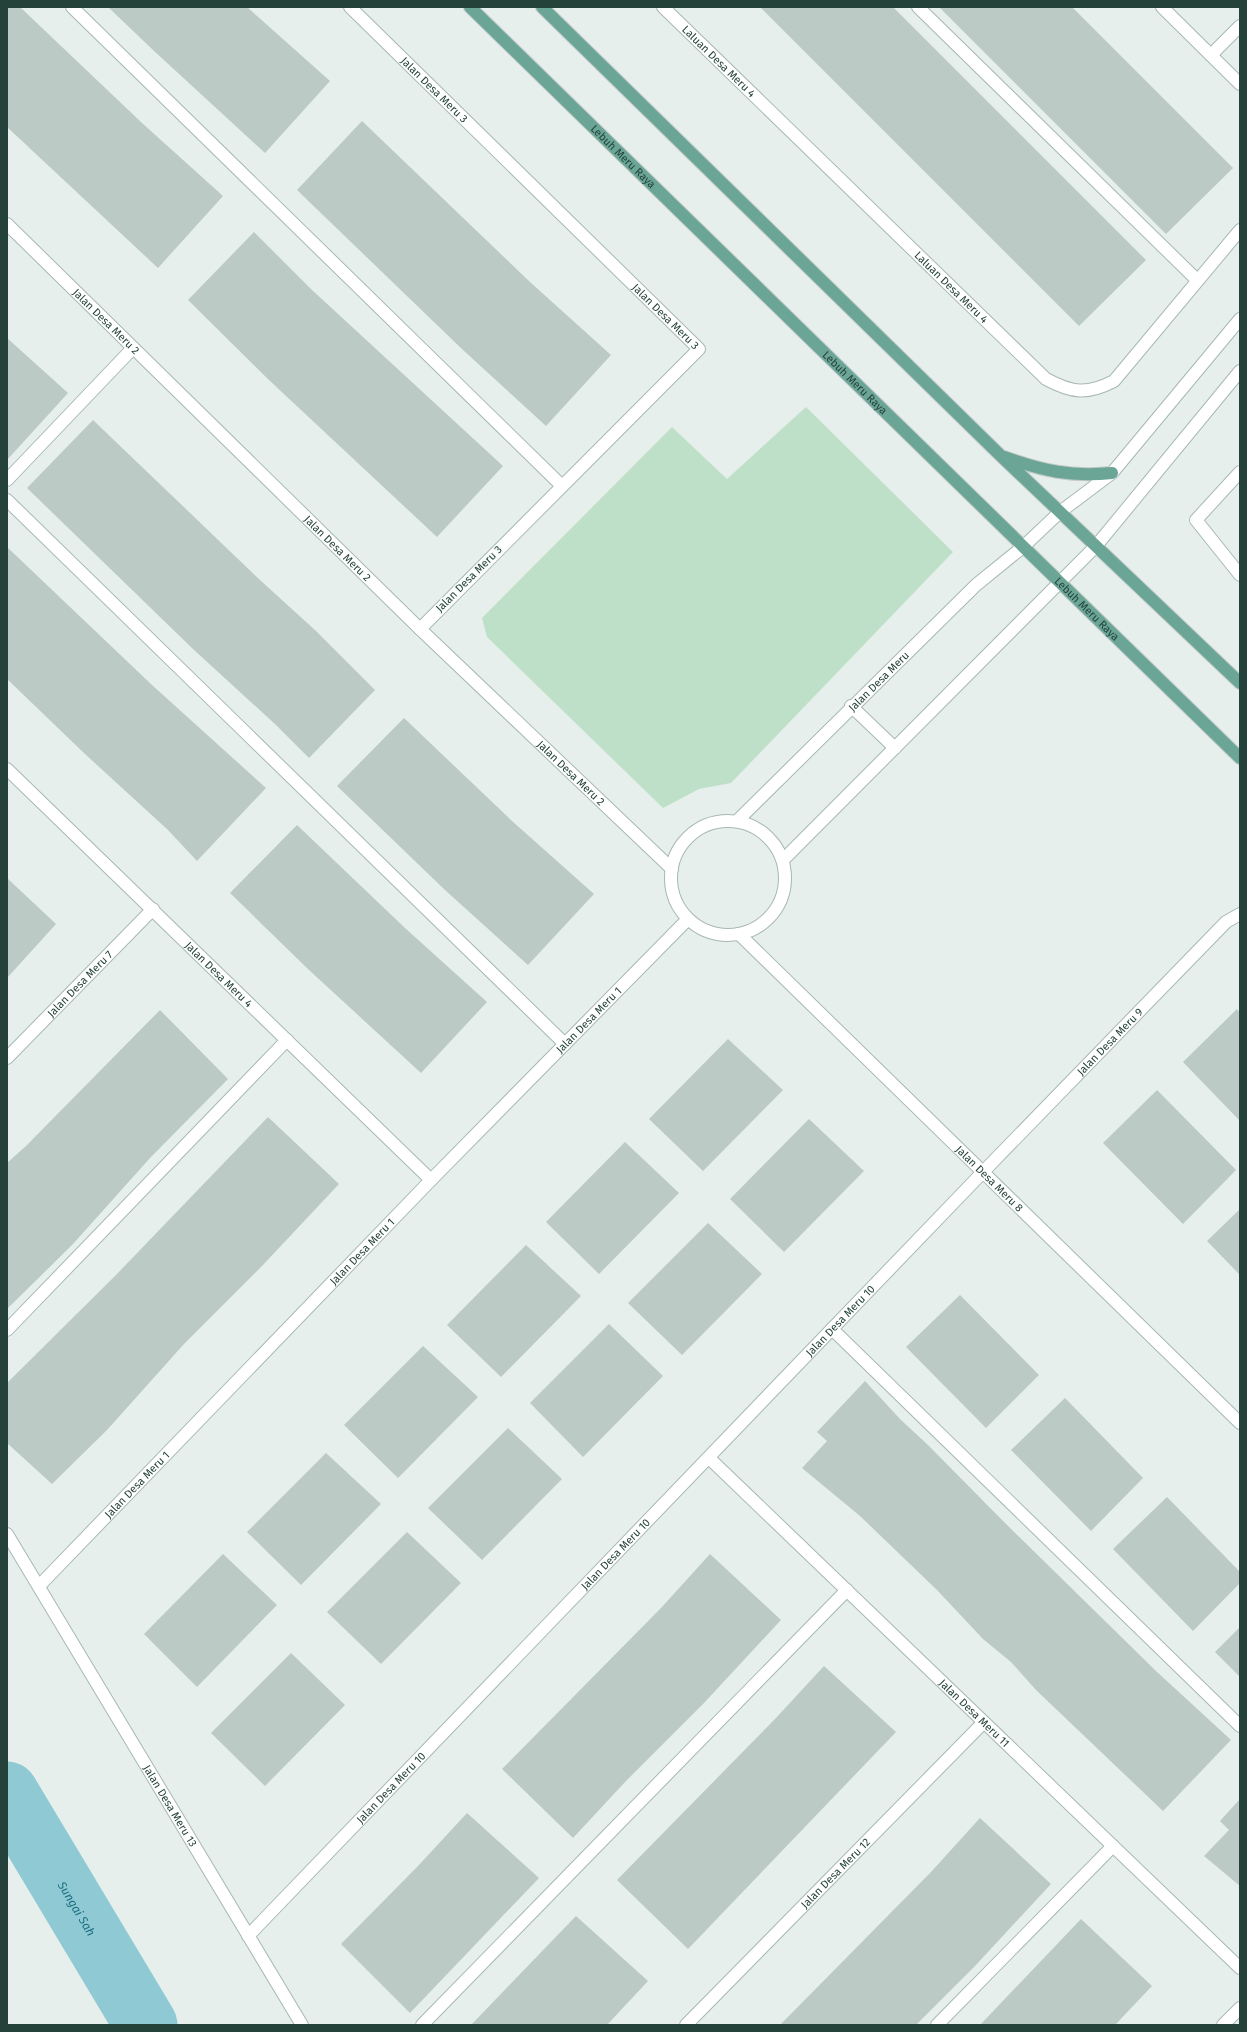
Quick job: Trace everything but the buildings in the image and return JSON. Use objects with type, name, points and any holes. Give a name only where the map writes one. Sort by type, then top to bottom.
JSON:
[{"type":"main road","name":"Lebuh Meru Raya","points":[[470,7],[1062,582],[1240,758]]},
{"type":"main road","points":[[542,7],[1000,455],[1240,683]]},
{"type":"main road","points":[[1000,455],[1034,468],[1060,474],[1112,473]]},
{"type":"street","points":[[72,7],[562,486]]},
{"type":"street","name":"Jalan Desa Meru 3","points":[[350,7],[699,349],[420,629]]},
{"type":"street","name":"Laluan Desa Meru 4","points":[[663,7],[1040,374],[1063,389],[1081,392],[1099,389],[1114,381],[1240,230]]},
{"type":"street","points":[[918,7],[1198,280]]},
{"type":"street","points":[[1162,7],[1240,84]]},
{"type":"street","points":[[1211,55],[1240,26]]},
{"type":"street","name":"Jalan Desa Meru 2","points":[[7,224],[420,629],[672,870]]},
{"type":"street","name":"Jalan Desa Meru","points":[[736,821],[976,585],[1024,546],[1060,512],[1112,473],[1240,319]]},
{"type":"street","points":[[7,480],[133,348]]},
{"type":"street","points":[[783,860],[1062,582],[1096,546],[1240,371]]},
{"type":"street","points":[[1240,472],[1196,520],[1240,575]]},
{"type":"street","points":[[7,500],[565,1044]]},
{"type":"street","points":[[852,706],[895,748]]},
{"type":"street","name":"Jalan Desa Meru 4","points":[[9,775],[153,909],[431,1180]]},
{"type":"street","points":[[736,821],[752,826],[765,834],[776,846],[783,860],[786,876],[784,892],[778,907],[768,919],[754,929],[740,934],[721,935],[703,930],[688,919],[677,904],[672,887],[672,870],[677,853],[687,838],[702,828],[713,824],[736,821]]},
{"type":"street","name":"Jalan Desa Meru 7","points":[[7,1058],[153,909]]},
{"type":"street","name":"Jalan Desa Meru 9","points":[[982,1173],[1226,922],[1240,914]]},
{"type":"street","name":"Jalan Desa Meru 1","points":[[39,1586],[431,1180],[688,919]]},
{"type":"street","name":"Jalan Desa Meru 8","points":[[740,934],[982,1173],[1240,1423]]},
{"type":"street","points":[[7,1330],[287,1040]]},
{"type":"street","name":"Jalan Desa Meru 10","points":[[248,1936],[982,1173]]},
{"type":"street","points":[[832,1329],[1240,1726]]},
{"type":"street","name":"Jalan Desa Meru 11","points":[[709,1458],[1240,1968]]},
{"type":"street","name":"Jalan Desa Meru 13","points":[[7,1534],[302,2025]]},
{"type":"street","points":[[422,2025],[847,1590]]},
{"type":"street","name":"Jalan Desa Meru 12","points":[[686,2025],[984,1722]]},
{"type":"street","points":[[937,2025],[1113,1846]]},
{"type":"street","points":[[1223,2025],[1240,2008]]},
{"type":"green space","points":[[806,407],[953,552],[731,783],[699,789],[663,808],[487,637],[482,618],[672,427],[727,479]]},
{"type":"waterway","name":"Sungai Sah","points":[[7,1793],[146,2025]]}]
